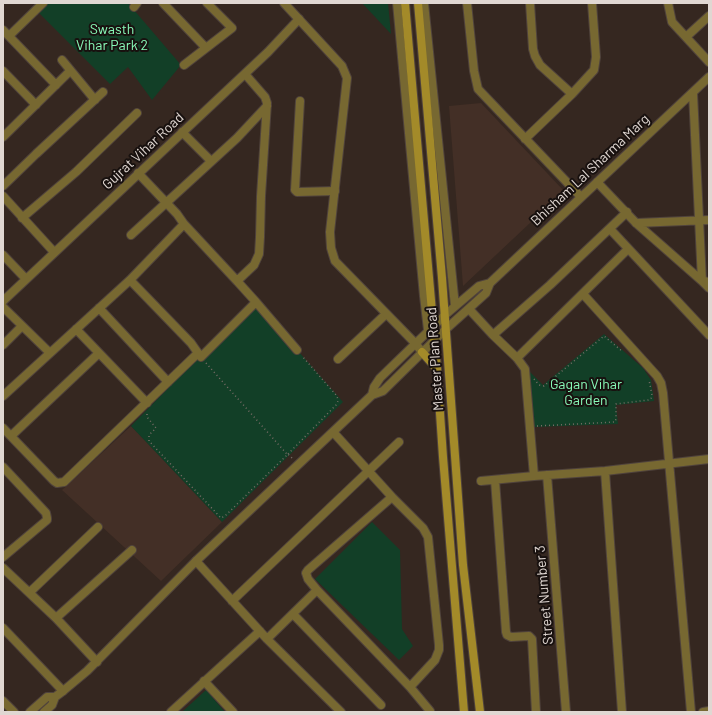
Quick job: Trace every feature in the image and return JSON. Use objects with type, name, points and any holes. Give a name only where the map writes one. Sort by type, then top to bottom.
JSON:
[{"type":"main road","name":"Master Plan Road","points":[[405,3],[431,328],[437,369],[464,712]]},
{"type":"main road","name":"Master Plan Road","points":[[418,3],[446,329],[463,565],[480,712]]},
{"type":"main road","points":[[422,352],[437,369]]},
{"type":"street","points":[[43,3],[6,33],[56,85]]},
{"type":"street","points":[[163,3],[206,48]]},
{"type":"street","points":[[184,65],[232,28],[208,3]]},
{"type":"street","points":[[284,3],[346,72],[347,78],[330,232],[331,248],[335,261],[422,352]]},
{"type":"street","points":[[397,3],[424,296],[431,328]]},
{"type":"street","points":[[424,3],[455,306]]},
{"type":"street","points":[[467,3],[475,81],[478,89],[581,197]]},
{"type":"street","points":[[530,3],[533,49],[535,56],[540,65],[572,94]]},
{"type":"street","points":[[525,139],[572,94],[596,65],[592,3]]},
{"type":"street","points":[[670,4],[672,22],[709,62]]},
{"type":"street","points":[[686,37],[709,16]]},
{"type":"street","name":"Gujrat Vihar Road","points":[[3,302],[54,252],[268,52],[299,19]]},
{"type":"street","points":[[62,60],[95,100]]},
{"type":"street","points":[[3,71],[36,105]]},
{"type":"street","points":[[3,137],[70,71]]},
{"type":"street","points":[[237,281],[254,265],[259,254],[267,106],[265,97],[244,74]]},
{"type":"street","name":"Bhisham Lal Sharma Marg","points":[[372,395],[383,391],[446,329],[486,293],[490,283],[709,77]]},
{"type":"street","points":[[3,186],[103,92]]},
{"type":"street","points":[[693,93],[699,220],[706,281],[709,288]]},
{"type":"street","points":[[300,101],[295,190],[297,192],[335,191]]},
{"type":"street","points":[[131,235],[167,203],[267,106]]},
{"type":"street","points":[[22,218],[76,172],[137,112]]},
{"type":"street","points":[[182,132],[211,161]]},
{"type":"street","points":[[138,173],[256,302],[297,350]]},
{"type":"street","points":[[597,182],[636,223],[706,281]]},
{"type":"street","points":[[3,196],[54,252]]},
{"type":"street","points":[[493,335],[550,285],[627,212]]},
{"type":"street","points":[[636,223],[709,220]]},
{"type":"street","points":[[3,396],[130,280],[184,224]]},
{"type":"street","points":[[610,228],[709,335]]},
{"type":"street","points":[[517,358],[628,249]]},
{"type":"street","points":[[3,255],[26,279]]},
{"type":"street","points":[[130,280],[191,343],[200,355]]},
{"type":"street","name":"Bhisham Lal Sharma Marg","points":[[372,395],[374,387],[380,378],[444,315],[479,286],[490,283]]},
{"type":"street","points":[[583,294],[657,376],[661,383],[691,712]]},
{"type":"street","points":[[3,428],[54,481],[57,483],[64,482],[168,382],[200,355],[256,302]]},
{"type":"street","points":[[3,307],[50,353]]},
{"type":"street","points":[[99,308],[168,382]]},
{"type":"street","points":[[469,309],[517,358],[525,369],[534,476]]},
{"type":"street","points":[[338,359],[386,314]]},
{"type":"street","points":[[3,345],[22,326]]},
{"type":"street","points":[[76,329],[147,403]]},
{"type":"street","points":[[11,436],[99,353]]},
{"type":"street","points":[[44,712],[52,705],[55,697],[97,662],[196,561],[334,433],[372,395]]},
{"type":"street","points":[[334,433],[368,472],[426,532],[428,537],[439,650],[435,660],[410,687]]},
{"type":"street","points":[[232,601],[399,442]]},
{"type":"street","points":[[481,481],[604,471],[709,459]]},
{"type":"street","points":[[3,467],[46,513],[47,518],[47,520],[3,557]]},
{"type":"street","points":[[604,471],[622,712]]},
{"type":"street","name":"Street Number 3","points":[[547,475],[566,712]]},
{"type":"street","points":[[495,480],[506,632],[507,635],[529,636],[532,639],[536,712]]},
{"type":"street","points":[[392,497],[306,573],[308,579],[317,590],[410,687],[430,711]]},
{"type":"street","points":[[30,592],[98,527]]},
{"type":"street","points":[[56,618],[132,550]]},
{"type":"street","points":[[196,561],[267,639],[341,712]]},
{"type":"street","points":[[3,568],[56,618],[97,662]]},
{"type":"street","points":[[267,639],[317,590]]},
{"type":"street","points":[[293,614],[382,705]]},
{"type":"street","points":[[3,628],[63,691]]},
{"type":"street","points":[[171,712],[260,631]]},
{"type":"street","points":[[204,681],[233,712]]},
{"type":"street","points":[[30,712],[47,697],[55,697]]},
{"type":"street","points":[[3,701],[14,712]]},
{"type":"street","points":[[703,712],[709,711]]},
{"type":"path","points":[[534,379],[539,385],[544,386],[604,336],[625,354]]},
{"type":"path","points":[[148,412],[147,417],[156,428],[149,435],[149,441],[221,518],[225,516],[337,404],[337,396],[297,350]]},
{"type":"path","points":[[200,355],[201,358],[299,466]]},
{"type":"path","points":[[535,426],[614,422],[616,419],[616,404],[651,399],[652,395],[646,375]]},
{"type":"shaded area","points":[[481,103],[564,191],[463,286],[449,106]]},
{"type":"shaded area","points":[[131,426],[222,522],[161,581],[62,490]]},
{"type":"green space","name":"Swasth Vihar Park 2","points":[[44,3],[128,3],[181,65],[152,100],[128,67],[110,84],[36,10]]},
{"type":"green space","points":[[362,3],[388,3],[391,34]]},
{"type":"green space","points":[[254,301],[343,402],[222,522],[131,426]]},
{"type":"green space","name":"Gagan Vihar Garden","points":[[604,334],[643,368],[651,380],[654,401],[616,405],[618,424],[534,427],[531,415],[527,369],[543,385]]},
{"type":"green space","points":[[372,522],[400,550],[402,629],[413,646],[399,660],[315,579]]},
{"type":"green space","points":[[206,690],[225,712],[182,712]]}]
